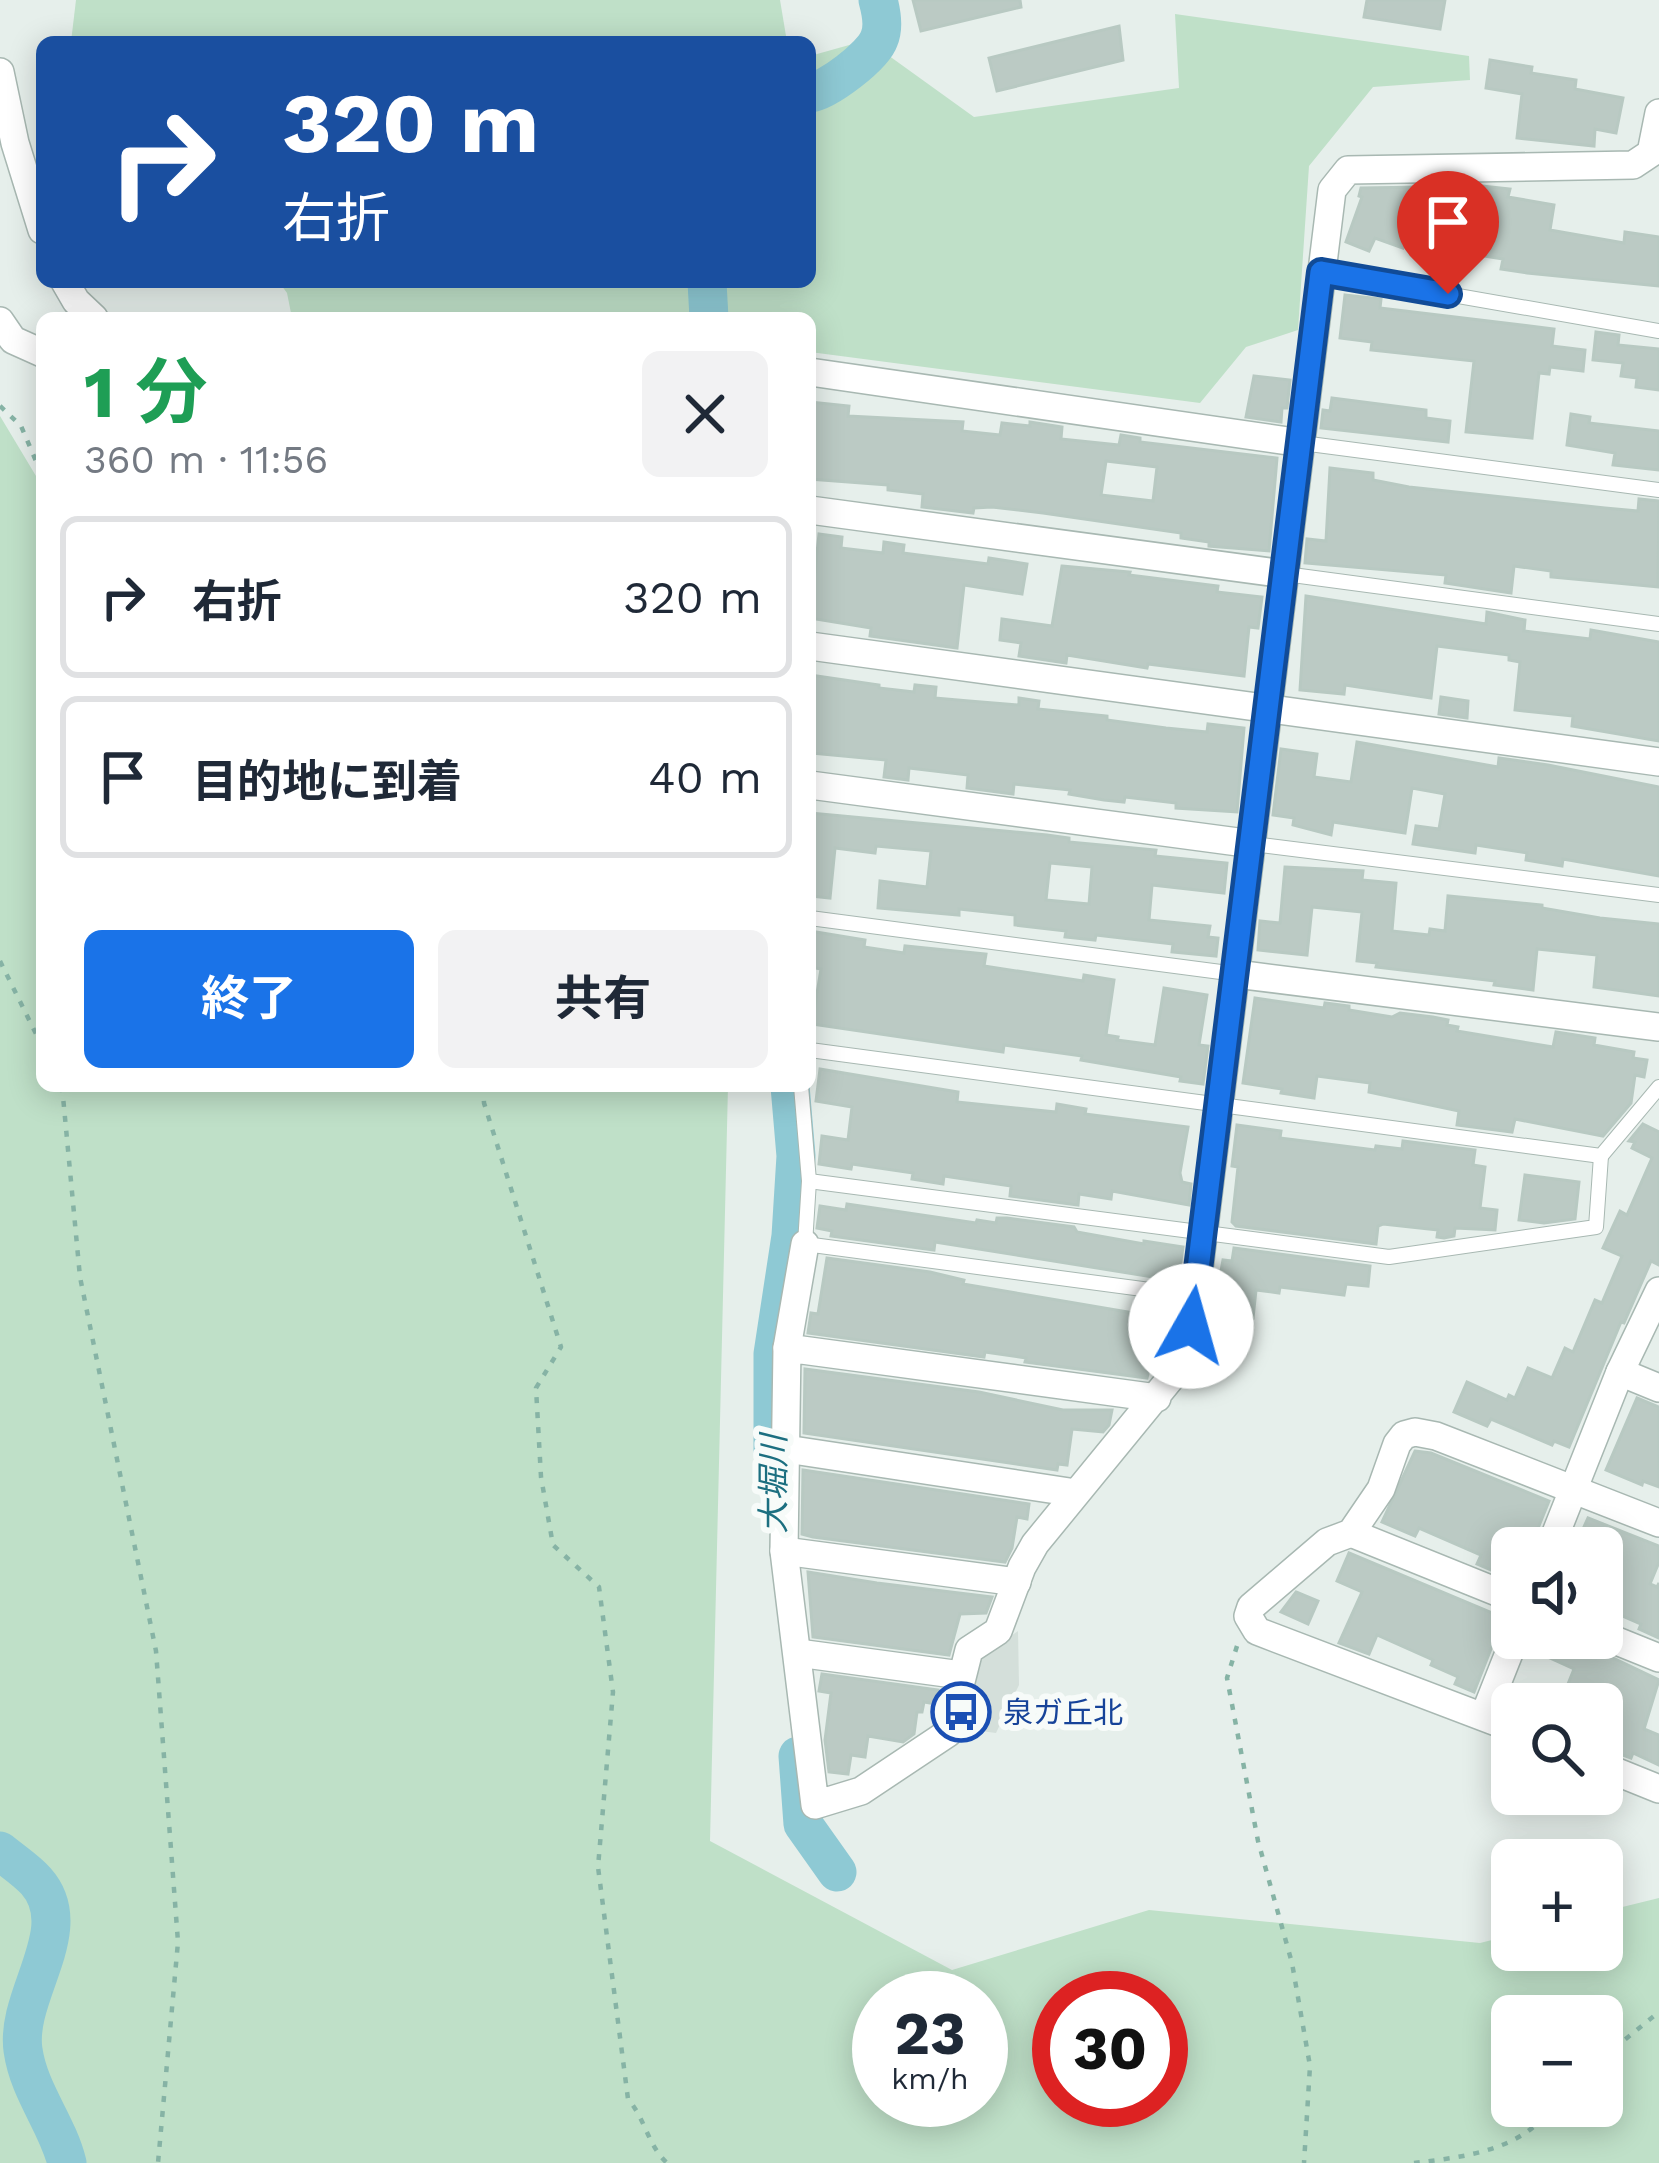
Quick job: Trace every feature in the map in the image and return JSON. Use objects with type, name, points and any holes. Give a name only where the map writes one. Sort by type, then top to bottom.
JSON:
[{"type":"street","points":[[0,72],[36,211]]},
{"type":"street","points":[[805,1244],[787,1348],[784,1551],[815,1805],[861,1791],[948,1732],[969,1649],[998,1631],[1005,1620],[1035,1544],[1188,1357],[1332,190],[1348,170],[1633,165],[1651,153],[1659,113]]},
{"type":"street","points":[[68,288],[87,312]]},
{"type":"street","points":[[0,321],[13,340],[36,350]]},
{"type":"street","points":[[816,374],[1302,443]]},
{"type":"street","points":[[816,511],[1285,574]]},
{"type":"street","points":[[816,647],[1659,762]]},
{"type":"street","points":[[816,785],[1253,844]]},
{"type":"street","points":[[1236,974],[1659,1028]]},
{"type":"street","points":[[1558,1527],[1620,1372],[1659,1291]]},
{"type":"street","points":[[787,1348],[1156,1398]]},
{"type":"street","points":[[1620,1372],[1659,1388]]},
{"type":"street","points":[[1491,1719],[1257,1631],[1249,1619],[1251,1607],[1327,1542],[1351,1533],[1381,1489],[1397,1444],[1415,1432],[1659,1523]]},
{"type":"street","points":[[786,1449],[1076,1492]]},
{"type":"street","points":[[1351,1533],[1491,1590]]},
{"type":"street","points":[[784,1551],[1017,1582]]},
{"type":"street","points":[[1623,1643],[1659,1658]]},
{"type":"street","points":[[798,1653],[962,1675]]},
{"type":"street","points":[[1484,1716],[1507,1659]]},
{"type":"street","points":[[1623,1775],[1659,1790]]},
{"type":"lane","points":[[1321,272],[1659,331]]},
{"type":"lane","points":[[1302,443],[1659,490]]},
{"type":"lane","points":[[1285,574],[1659,624]]},
{"type":"lane","points":[[1253,844],[1659,895]]},
{"type":"lane","points":[[816,919],[1236,974]]},
{"type":"lane","points":[[816,1052],[1601,1156]]},
{"type":"lane","points":[[808,1181],[1390,1257],[1596,1227],[1601,1156],[1659,1087]]},
{"type":"lane","points":[[801,1092],[808,1181],[805,1244],[1195,1296]]},
{"type":"path","points":[[0,406],[21,426],[36,461]]},
{"type":"path","points":[[0,961],[36,1034]]},
{"type":"path","points":[[63,1092],[80,1277],[156,1651],[178,1942],[158,2163]]},
{"type":"path","points":[[483,1092],[524,1239],[561,1347],[536,1388],[541,1477],[554,1545],[599,1587],[613,1692],[598,1867],[628,2099],[645,2119],[652,2149],[667,2163]]},
{"type":"path","points":[[1249,1619],[1227,1678],[1258,1840],[1292,1963],[1310,2066],[1304,2163]]},
{"type":"path","points":[[1623,2041],[1659,2012]]},
{"type":"path","points":[[1414,2163],[1466,2157],[1521,2137],[1534,2127]]},
{"type":"shaded area","points":[[1018,1631],[1019,1685],[996,1733],[966,1729],[971,1683],[981,1657]]},
{"type":"green space","points":[[76,0],[780,0],[786,36],[72,36]]},
{"type":"green space","points":[[1175,14],[1469,56],[1470,80],[1373,87],[1309,166],[1298,330],[1246,347],[1200,403],[816,353],[816,312],[291,312],[283,288],[816,288],[816,54],[867,40],[974,117],[1179,88]]},
{"type":"green space","points":[[0,416],[36,476],[36,1092],[728,1092],[710,1841],[952,1970],[1149,1910],[1480,1943],[1491,1940],[1491,1971],[1623,1971],[1623,1907],[1659,1898],[1659,2163],[0,2163]]},
{"type":"building","points":[[913,0],[1020,0],[1021,7],[921,31]]},
{"type":"building","points":[[1367,0],[1445,0],[1440,29],[1364,17]]},
{"type":"building","points":[[1119,26],[1123,60],[997,91],[989,58]]},
{"type":"building","points":[[1490,60],[1532,67],[1531,73],[1576,80],[1575,89],[1623,98],[1616,133],[1595,129],[1594,146],[1517,138],[1522,94],[1486,88]]},
{"type":"building","points":[[1482,186],[1510,189],[1508,197],[1554,205],[1550,230],[1624,243],[1625,232],[1659,237],[1659,286],[1501,269],[1503,259],[1440,249],[1439,253],[1405,243],[1403,248],[1375,238],[1369,251],[1346,242],[1361,188],[1425,187],[1481,194]]},
{"type":"building","points":[[1345,295],[1381,299],[1380,308],[1554,329],[1552,346],[1585,350],[1583,371],[1550,367],[1549,374],[1539,373],[1532,438],[1466,432],[1474,361],[1371,350],[1372,342],[1340,338]]},
{"type":"building","points":[[1596,332],[1619,335],[1618,345],[1659,349],[1659,390],[1636,387],[1637,378],[1621,376],[1623,363],[1593,360]]},
{"type":"building","points":[[1254,376],[1290,380],[1281,422],[1246,417]]},
{"type":"building","points":[[1332,398],[1426,410],[1426,418],[1450,421],[1448,442],[1321,428],[1323,410],[1330,411]]},
{"type":"building","points":[[816,403],[849,406],[848,416],[963,422],[962,431],[1000,435],[1002,423],[1030,426],[1030,422],[1062,427],[1061,439],[1119,445],[1121,435],[1140,438],[1140,442],[1277,458],[1269,551],[1209,546],[1209,542],[1181,538],[1181,533],[1043,513],[922,507],[923,494],[888,490],[888,485],[816,479]],"holes":[[[1106,461],[1157,467],[1153,501],[1101,495]]]},
{"type":"building","points":[[1571,414],[1590,417],[1589,423],[1659,431],[1659,470],[1613,465],[1615,453],[1567,445]]},
{"type":"building","points":[[1330,468],[1373,473],[1373,480],[1409,487],[1605,508],[1638,511],[1639,499],[1659,501],[1658,587],[1551,577],[1551,571],[1514,566],[1511,593],[1445,583],[1446,575],[1305,563],[1307,539],[1326,541]]},
{"type":"building","points":[[819,534],[842,537],[841,548],[883,553],[884,542],[904,545],[903,553],[1027,564],[1022,594],[964,585],[957,648],[870,636],[871,628],[816,619]]},
{"type":"building","points":[[1062,566],[1130,572],[1262,597],[1258,628],[1249,627],[1244,676],[1067,655],[1066,663],[1019,656],[1021,643],[1000,640],[1002,619],[1052,626]]},
{"type":"building","points":[[1306,596],[1486,624],[1487,612],[1525,620],[1524,631],[1590,639],[1591,630],[1659,642],[1659,741],[1572,726],[1573,716],[1515,710],[1520,662],[1509,660],[1509,655],[1437,646],[1431,698],[1345,685],[1344,694],[1300,690]]},
{"type":"building","points":[[816,676],[914,692],[915,685],[936,687],[935,698],[1019,705],[1019,698],[1039,701],[1038,709],[1166,728],[1207,732],[1208,724],[1244,728],[1237,812],[1176,808],[1176,803],[1125,797],[1124,802],[1104,800],[1069,794],[1070,790],[1014,784],[1013,794],[967,788],[968,775],[909,768],[908,780],[884,777],[886,760],[816,754]]},
{"type":"building","points":[[1441,697],[1468,701],[1467,718],[1439,714]]},
{"type":"building","points":[[1357,742],[1498,767],[1499,758],[1548,765],[1659,787],[1659,876],[1563,859],[1562,866],[1526,860],[1527,853],[1476,845],[1475,853],[1413,844],[1416,826],[1439,829],[1445,794],[1412,788],[1405,833],[1333,822],[1331,835],[1293,825],[1294,818],[1273,815],[1281,749],[1317,754],[1314,777],[1351,782]]},
{"type":"building","points":[[816,814],[1047,835],[1069,838],[1069,842],[1156,850],[1155,856],[1227,863],[1224,893],[1152,885],[1149,920],[1210,926],[1208,937],[1218,938],[1216,956],[1172,952],[1173,944],[1096,935],[1095,940],[1065,937],[1066,931],[1015,925],[1015,915],[878,908],[880,881],[927,887],[931,851],[876,846],[875,853],[835,848],[830,898],[816,897]],"holes":[[[1050,863],[1092,867],[1089,904],[1046,900]]]},
{"type":"building","points":[[1285,867],[1363,871],[1362,880],[1396,883],[1392,931],[1429,935],[1430,929],[1445,931],[1448,896],[1659,924],[1659,996],[1594,987],[1597,955],[1537,949],[1533,990],[1376,967],[1377,963],[1357,961],[1362,912],[1312,907],[1307,955],[1258,950],[1260,921],[1280,923]]},
{"type":"building","points":[[816,932],[865,940],[864,947],[904,953],[905,946],[986,954],[984,966],[1083,981],[1084,975],[1114,980],[1106,1035],[1155,1045],[1164,988],[1207,995],[1199,1045],[1208,1046],[1203,1084],[1081,1060],[1082,1056],[1004,1045],[1003,1052],[816,1025],[821,969],[816,968]]},
{"type":"building","points":[[1255,998],[1324,1008],[1325,1003],[1349,1006],[1349,1010],[1392,1017],[1400,1013],[1433,1017],[1448,1020],[1447,1025],[1458,1027],[1457,1031],[1553,1047],[1556,1032],[1595,1038],[1594,1045],[1634,1052],[1633,1058],[1647,1060],[1644,1077],[1635,1075],[1631,1103],[1603,1136],[1515,1119],[1512,1132],[1457,1125],[1459,1111],[1369,1092],[1370,1083],[1317,1076],[1314,1098],[1281,1093],[1282,1089],[1243,1083]]},
{"type":"building","points":[[820,1069],[958,1092],[957,1102],[1056,1112],[1057,1104],[1086,1109],[1085,1114],[1188,1127],[1180,1173],[1182,1182],[1191,1184],[1189,1205],[1112,1191],[1111,1199],[1079,1194],[1078,1205],[1010,1196],[1011,1186],[944,1176],[943,1184],[912,1179],[913,1173],[819,1164],[822,1136],[848,1140],[852,1107],[816,1101]]},
{"type":"building","points":[[1643,1124],[1659,1132],[1659,1265],[1651,1261],[1569,1447],[1554,1441],[1552,1445],[1491,1419],[1487,1426],[1454,1412],[1467,1382],[1507,1400],[1509,1395],[1515,1398],[1528,1368],[1552,1378],[1565,1348],[1573,1352],[1595,1300],[1602,1303],[1622,1256],[1603,1248],[1620,1211],[1627,1215],[1652,1158],[1632,1148],[1635,1142],[1629,1141]]},
{"type":"building","points":[[1237,1125],[1281,1131],[1280,1138],[1375,1150],[1376,1146],[1402,1149],[1403,1141],[1475,1150],[1473,1165],[1485,1167],[1480,1208],[1497,1210],[1495,1230],[1455,1228],[1454,1236],[1444,1238],[1437,1237],[1438,1230],[1383,1224],[1378,1226],[1376,1244],[1236,1226],[1232,1222],[1238,1167],[1232,1166]]},
{"type":"building","points":[[1525,1175],[1579,1182],[1575,1219],[1519,1220]]},
{"type":"building","points":[[847,1204],[976,1223],[1007,1218],[1183,1247],[1178,1281],[935,1242],[934,1250],[831,1236],[832,1231],[817,1228],[820,1206],[846,1210]]},
{"type":"building","points":[[1234,1248],[1370,1266],[1368,1286],[1346,1284],[1344,1295],[1280,1287],[1279,1293],[1256,1290],[1253,1318],[1235,1316],[1230,1359],[1206,1356],[1223,1260],[1232,1261]]},
{"type":"building","points":[[827,1258],[930,1272],[964,1280],[963,1284],[1169,1319],[1165,1341],[1156,1339],[1147,1378],[985,1352],[984,1357],[808,1333],[811,1313],[818,1314]]},
{"type":"building","points":[[805,1369],[979,1392],[1063,1410],[1112,1410],[1103,1432],[1072,1429],[1067,1465],[1058,1464],[1057,1470],[804,1433]]},
{"type":"building","points":[[1637,1398],[1659,1407],[1659,1487],[1606,1470]]},
{"type":"building","points":[[1415,1451],[1431,1453],[1549,1501],[1538,1527],[1491,1527],[1491,1570],[1477,1564],[1481,1555],[1419,1528],[1415,1536],[1382,1522]]},
{"type":"building","points":[[803,1470],[1029,1504],[1027,1519],[1017,1517],[1005,1562],[813,1537],[802,1534]]},
{"type":"building","points":[[1588,1518],[1611,1527],[1584,1527]]},
{"type":"building","points":[[1623,1532],[1659,1546],[1659,1562],[1650,1584],[1657,1587],[1659,1583],[1659,1638],[1639,1629],[1641,1624],[1623,1616]]},
{"type":"building","points":[[1349,1553],[1491,1612],[1491,1649],[1474,1692],[1455,1684],[1458,1677],[1431,1665],[1433,1660],[1377,1635],[1369,1654],[1339,1643],[1362,1592],[1337,1581]]},
{"type":"building","points":[[808,1572],[992,1597],[986,1613],[960,1614],[949,1655],[813,1637]]},
{"type":"building","points":[[1296,1592],[1318,1601],[1308,1624],[1281,1612]]},
{"type":"building","points":[[1552,1659],[1615,1659],[1659,1680],[1644,1729],[1659,1735],[1659,1765],[1633,1753],[1631,1758],[1623,1755],[1623,1683],[1568,1683],[1574,1669]]},
{"type":"building","points":[[822,1674],[938,1690],[936,1704],[924,1702],[922,1712],[917,1712],[914,1734],[903,1742],[868,1736],[865,1757],[851,1755],[848,1774],[829,1772],[825,1740],[831,1693],[819,1691]]},
{"type":"waterway","name":"大堀川","points":[[816,92],[838,80],[875,46],[881,30],[878,0]]},
{"type":"waterway","name":"大堀川","points":[[707,288],[709,312]]},
{"type":"waterway","name":"大堀川","points":[[773,1453],[773,1354],[791,1236],[796,1156],[791,1092]]},
{"type":"waterway","name":"大堀川","points":[[798,1756],[803,1824],[837,1872]]},
{"type":"waterway","points":[[0,1851],[36,1881],[47,1900],[49,1941],[28,2007],[23,2050],[67,2163]]},
{"type":"place","name":"泉ガ丘北","points":[[961,1712]]},
{"type":"route","points":[[1191,1326],[1321,272],[1448,294]]}]
